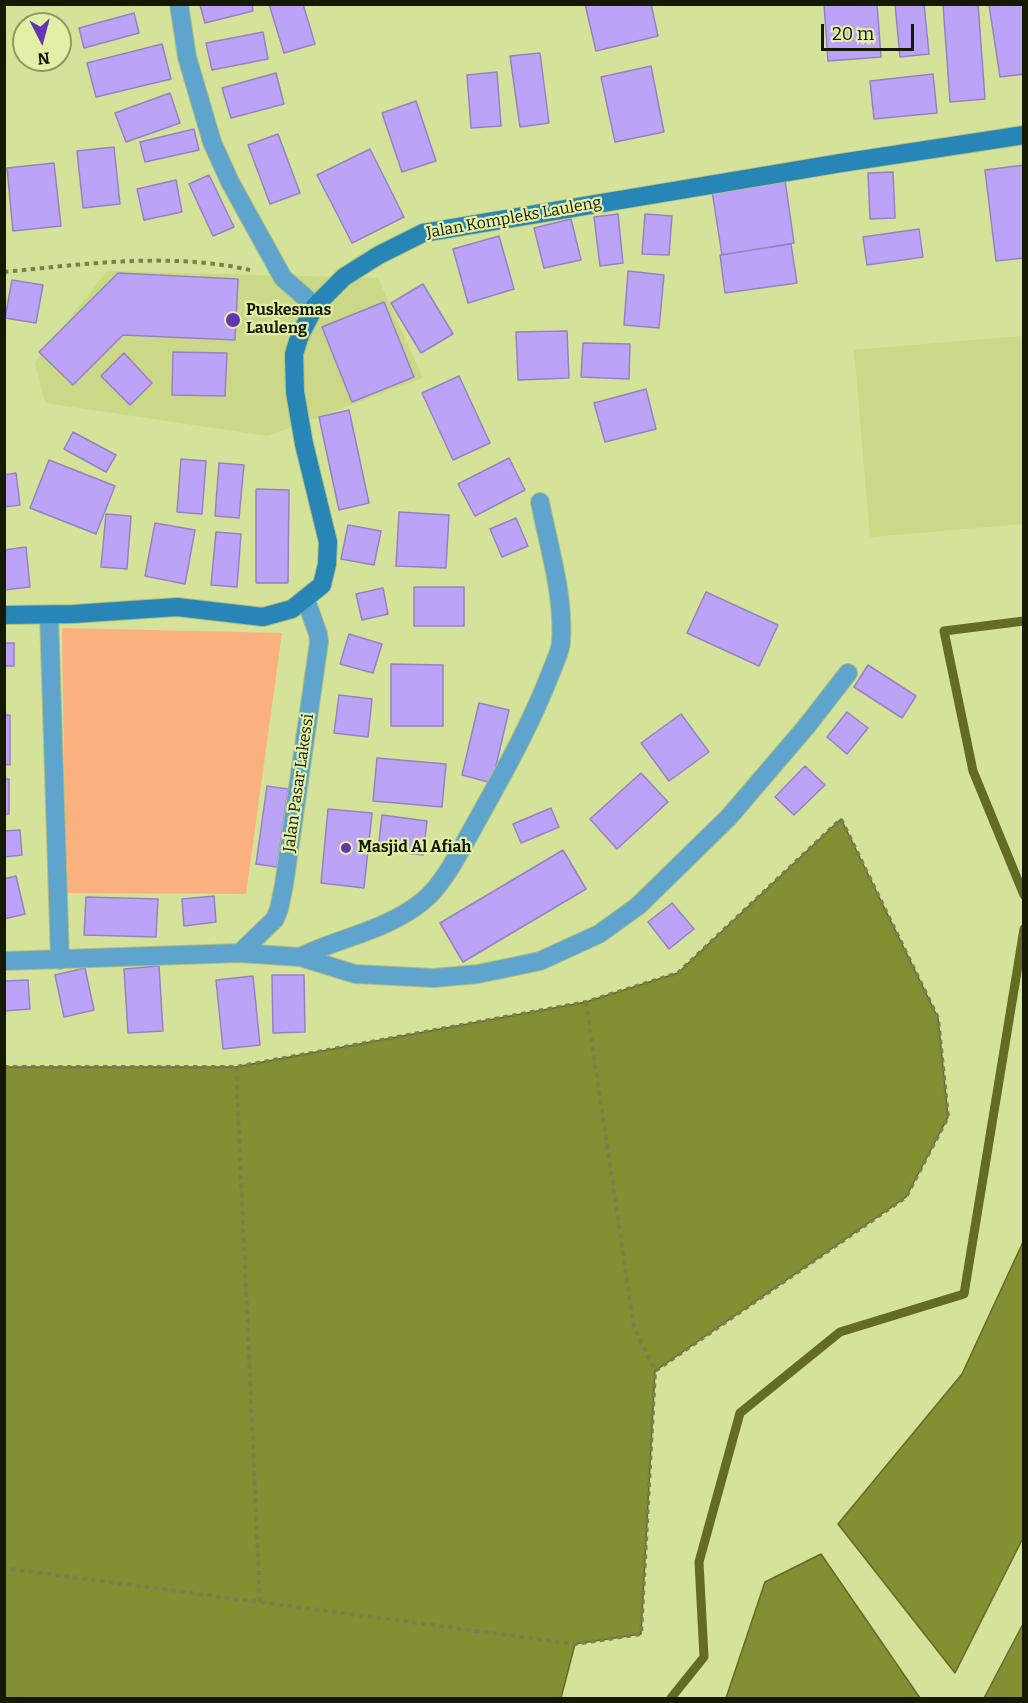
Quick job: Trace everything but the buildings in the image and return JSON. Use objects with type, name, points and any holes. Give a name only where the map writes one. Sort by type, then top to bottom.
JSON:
[{"type":"street","points":[[178,4],[187,57],[212,142],[230,182],[283,278],[315,306]]},
{"type":"street","name":"Jalan Kompleks Lauleng","points":[[4,615],[49,615],[177,608],[263,617],[292,609],[306,600],[322,585],[328,553],[326,532],[304,444],[295,392],[294,354],[300,335],[315,306],[344,277],[379,255],[423,233],[1023,135]]},
{"type":"street","points":[[300,957],[317,948],[360,935],[397,919],[425,900],[458,854],[513,755],[539,705],[561,644],[561,609],[540,502]]},
{"type":"street","name":"Jalan Pasar Lakessi","points":[[240,953],[272,924],[283,893],[319,642],[306,600]]},
{"type":"street","points":[[49,615],[60,960]]},
{"type":"street","points":[[4,961],[240,953],[300,957],[355,974],[434,978],[478,974],[540,961],[599,934],[638,906],[729,817],[807,727],[848,673]]},
{"type":"path","points":[[4,272],[104,262],[191,261],[236,267],[283,278]]},
{"type":"path","points":[[4,1067],[236,1066],[586,1002],[678,973],[841,819],[938,1018],[948,1117],[906,1197],[655,1371]]},
{"type":"path","points":[[4,1568],[575,1644],[641,1634],[655,1371],[634,1328],[586,1002]]},
{"type":"path","points":[[236,1066],[260,1602]]},
{"type":"shaded area","name":"Puskesmas Lauleng","points":[[107,271],[378,278],[423,378],[268,436],[45,403],[35,362]]},
{"type":"shaded area","points":[[1023,336],[1023,524],[870,537],[854,350]]},
{"type":"shaded area","points":[[62,628],[282,633],[246,894],[66,893]]},
{"type":"shaded area","points":[[841,819],[938,1018],[948,1117],[906,1197],[655,1371],[641,1634],[575,1644],[561,1698],[5,1698],[5,1067],[236,1067],[586,1002],[678,973]]},
{"type":"shaded area","points":[[1023,1242],[1023,1538],[955,1673],[838,1524],[962,1374]]},
{"type":"shaded area","points":[[821,1554],[920,1698],[726,1698],[765,1582]]},
{"type":"shaded area","points":[[1023,1624],[1023,1698],[984,1698]]},
{"type":"waterway","points":[[1024,621],[944,631],[973,771],[1024,895]]},
{"type":"waterway","points":[[671,1698],[704,1657],[699,1562],[740,1413],[840,1332],[964,1294],[1024,929]]},
{"type":"place","name":"Puskesmas Lauleng","points":[[233,320]]},
{"type":"place","name":"Masjid Al Afiah","points":[[346,848]]}]
